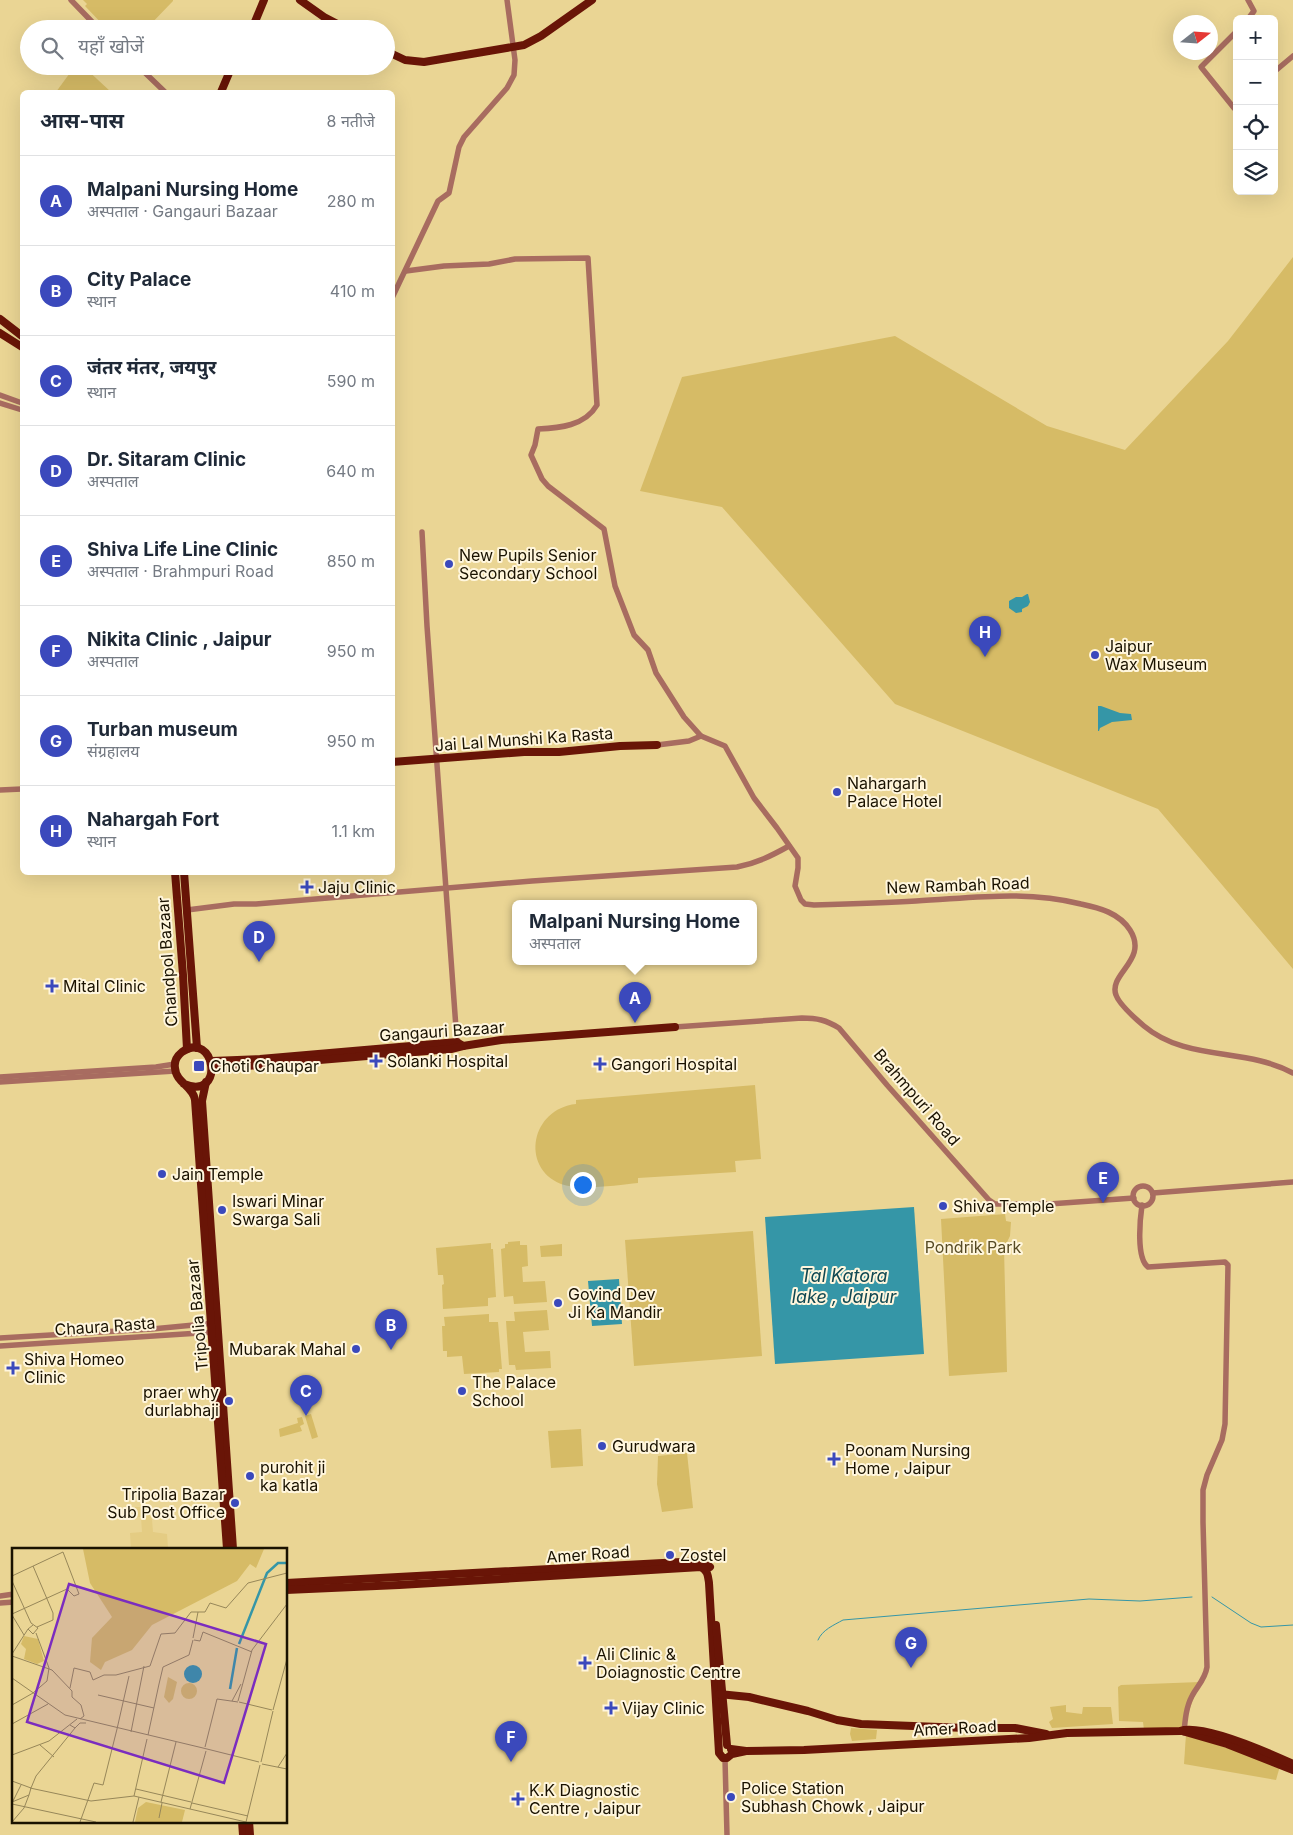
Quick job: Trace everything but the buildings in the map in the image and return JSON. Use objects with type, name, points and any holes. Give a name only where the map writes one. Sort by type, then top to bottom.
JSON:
[{"type":"main road","points":[[250,20],[258,0]]},
{"type":"main road","points":[[256,20],[264,0]]},
{"type":"main road","points":[[300,0],[331,20]]},
{"type":"main road","points":[[395,55],[405,60],[424,62],[513,48],[532,42],[592,0]]},
{"type":"main road","points":[[222,90],[228,75]]},
{"type":"main road","points":[[227,90],[233,75]]},
{"type":"main road","points":[[0,319],[20,334]]},
{"type":"main road","points":[[0,333],[20,346]]},
{"type":"main road","name":"Jai Lal Munshi Ka Rasta","points":[[395,762],[524,752],[559,752],[620,746],[657,746]]},
{"type":"main road","name":"Chandpol Bazaar","points":[[175,875],[187,1049]]},
{"type":"main road","name":"Chandpol Bazaar","points":[[184,875],[197,1048]]},
{"type":"main road","name":"Gangauri Bazaar","points":[[212,1065],[260,1059],[675,1027]]},
{"type":"main road","points":[[197,1048],[207,1054],[212,1065],[210,1077],[206,1082],[195,1086],[184,1084],[176,1076],[175,1067],[180,1054],[187,1049],[197,1048]]},
{"type":"main road","name":"Tripolia Bazaar","points":[[206,1082],[202,1101],[214,1323]]},
{"type":"main road","name":"Tripolia Bazaar","points":[[184,1084],[193,1093],[195,1100],[234,1548]]},
{"type":"main road","name":"Tripolia Bazaar","points":[[221,1409],[227,1548]]},
{"type":"main road","name":"Amer Road","points":[[288,1583],[700,1561],[706,1564],[712,1572],[719,1694]]},
{"type":"main road","name":"Amer Road","points":[[288,1590],[701,1567],[708,1574],[719,1694],[727,1751],[804,1750],[1020,1739],[1048,1735],[1200,1730],[1293,1764]]},
{"type":"main road","points":[[719,1694],[749,1697],[837,1720],[861,1724],[1015,1728],[1048,1735]]},
{"type":"main road","name":"Amer Road","points":[[1183,1731],[1227,1744],[1293,1770]]},
{"type":"main road","points":[[242,1822],[243,1835]]},
{"type":"main road","points":[[249,1822],[250,1835]]},
{"type":"street","points":[[71,0],[90,20]]},
{"type":"street","points":[[395,292],[419,238],[438,202],[449,194],[459,147],[464,137],[507,88],[514,75],[516,68],[507,0]]},
{"type":"street","points":[[1248,0],[1254,11],[1251,15]]},
{"type":"street","points":[[1233,35],[1201,67],[1233,107]]},
{"type":"street","points":[[1278,69],[1293,56]]},
{"type":"street","points":[[147,75],[163,90]]},
{"type":"street","points":[[406,271],[444,266],[489,264],[515,259],[588,258],[598,399],[594,410],[576,422],[555,428],[538,429],[535,445],[530,455],[548,486],[604,528],[615,586],[634,636],[648,650],[656,672],[684,717],[701,736],[689,741],[657,746]]},
{"type":"street","points":[[0,395],[20,402]]},
{"type":"street","points":[[0,403],[20,409]]},
{"type":"street","points":[[422,532],[446,889],[460,1044]]},
{"type":"street","name":"New Rambah Road","points":[[701,736],[726,746],[754,798],[798,858],[795,886],[801,900],[805,904],[908,902],[1018,895],[1065,899],[1104,910],[1116,915],[1130,931],[1134,940],[1134,956],[1114,990],[1116,997],[1144,1026],[1186,1048],[1247,1057],[1275,1064],[1293,1073]]},
{"type":"street","points":[[0,790],[20,789]]},
{"type":"street","points":[[187,910],[234,904],[256,904],[532,881],[737,868],[769,858],[789,846]]},
{"type":"street","name":"Brahmpuri Road","points":[[675,1027],[802,1018],[826,1020],[839,1028],[926,1129],[990,1200],[996,1204],[1049,1204],[1134,1198],[1135,1190],[1141,1186],[1148,1187],[1153,1192],[1293,1182]]},
{"type":"street","points":[[0,1077],[156,1066],[175,1067]]},
{"type":"street","points":[[0,1082],[89,1076],[175,1067]]},
{"type":"street","points":[[1134,1198],[1137,1203],[1142,1205],[1151,1202],[1153,1192]]},
{"type":"street","points":[[1142,1205],[1140,1219],[1142,1256],[1144,1264],[1148,1267],[1225,1262],[1228,1265],[1225,1424],[1222,1440],[1207,1475],[1204,1490],[1207,1668],[1205,1676],[1189,1702],[1183,1731]]},
{"type":"street","name":"Chaura Rasta","points":[[0,1338],[152,1329],[214,1323]]},
{"type":"street","name":"Chaura Rasta","points":[[0,1346],[215,1332]]},
{"type":"street","points":[[727,1751],[727,1835]]},
{"type":"shaded area","points":[[127,1507],[151,1507],[153,1532],[167,1534],[168,1548],[131,1548],[130,1533],[142,1532],[141,1517],[128,1517]]},
{"type":"green space","points":[[83,0],[173,0],[155,20],[98,20],[85,6],[87,4]]},
{"type":"green space","points":[[68,75],[93,75],[109,90],[57,90]]},
{"type":"green space","points":[[1293,257],[1293,969],[1158,809],[895,704],[722,507],[640,491],[682,377],[895,336],[1047,426],[1125,450],[1228,341]]},
{"type":"green space","points":[[755,1085],[761,1159],[735,1161],[736,1172],[638,1178],[638,1183],[578,1187],[561,1184],[548,1176],[540,1165],[536,1153],[536,1140],[541,1127],[549,1116],[561,1108],[576,1104],[576,1100]]},
{"type":"green space","name":"Pondrik Park","points":[[1005,1214],[1006,1221],[1011,1222],[1010,1236],[1004,1248],[1007,1372],[949,1376],[941,1219]]},
{"type":"green space","points":[[753,1231],[762,1356],[634,1366],[625,1240]]},
{"type":"green space","points":[[520,1241],[520,1245],[527,1245],[528,1266],[522,1267],[523,1282],[545,1281],[547,1302],[514,1304],[513,1296],[504,1297],[501,1249],[505,1248],[505,1244],[508,1244],[508,1242]]},
{"type":"green space","points":[[491,1243],[496,1297],[488,1298],[488,1306],[443,1309],[443,1275],[438,1275],[436,1248]]},
{"type":"green space","points":[[562,1244],[562,1256],[541,1257],[540,1246]]},
{"type":"green space","points":[[547,1310],[549,1330],[523,1332],[525,1352],[550,1351],[551,1368],[516,1370],[515,1365],[509,1365],[506,1321],[515,1321],[514,1312]]},
{"type":"green space","points":[[489,1314],[489,1322],[498,1322],[502,1369],[499,1369],[499,1372],[464,1374],[462,1356],[447,1357],[447,1351],[443,1351],[442,1326],[445,1326],[444,1317]]},
{"type":"green space","points":[[311,1414],[318,1437],[312,1439],[305,1416]]},
{"type":"green space","points":[[302,1417],[304,1424],[300,1426],[302,1431],[280,1437],[279,1429],[298,1423],[297,1418]]},
{"type":"green space","points":[[581,1429],[583,1466],[551,1468],[548,1431]]},
{"type":"green space","points":[[687,1453],[693,1508],[662,1512],[657,1484],[658,1456]]},
{"type":"green space","points":[[1200,1682],[1182,1729],[1144,1730],[1143,1722],[1119,1721],[1118,1687],[1121,1685]]},
{"type":"green space","points":[[1066,1705],[1066,1712],[1082,1714],[1083,1707],[1111,1707],[1113,1724],[1052,1728],[1049,1722],[1053,1719],[1050,1707]]},
{"type":"green space","points":[[851,1728],[877,1730],[876,1739],[852,1741]]},
{"type":"green space","points":[[1186,1734],[1280,1766],[1276,1780],[1184,1764]]},
{"type":"water","points":[[1027,594],[1030,602],[1028,606],[1022,609],[1022,612],[1016,613],[1009,608],[1009,601]]},
{"type":"water","points":[[1098,706],[1120,713],[1131,714],[1132,720],[1112,722],[1098,731]]},
{"type":"water","name":"Tal Katora lake , Jaipur","points":[[914,1207],[924,1354],[775,1364],[765,1217]]},
{"type":"water","points":[[619,1279],[622,1324],[592,1326],[588,1281]]},
{"type":"waterway","points":[[818,1640],[825,1631],[843,1620],[1089,1599],[1140,1601],[1192,1597]]},
{"type":"waterway","points":[[1212,1597],[1251,1623],[1261,1627],[1293,1625]]},
{"type":"place","name":"New Pupils Senior Secondary School","points":[[449,564]]},
{"type":"place","name":"Jaipur Wax Museum","points":[[1095,655]]},
{"type":"place","name":"Nahargah Fort","points":[[985,657]]},
{"type":"place","name":"Nahargarh Palace Hotel","points":[[837,792]]},
{"type":"place","name":"Jaju Clinic","points":[[307,887]]},
{"type":"place","name":"Dr. Sitaram Clinic","points":[[259,962]]},
{"type":"place","name":"Mital Clinic","points":[[52,986]]},
{"type":"place","name":"Malpani Nursing Home","points":[[635,1023]]},
{"type":"place","name":"Solanki Hospital","points":[[376,1061]]},
{"type":"place","name":"Gangori Hospital","points":[[600,1064]]},
{"type":"place","name":"Choti Chaupar","points":[[199,1066]]},
{"type":"place","name":"Jain Temple","points":[[162,1174]]},
{"type":"place","name":"Shiva Life Line Clinic","points":[[1103,1203]]},
{"type":"place","name":"Shiva Temple","points":[[943,1206]]},
{"type":"place","name":"Iswari Minar Swarga Sali","points":[[222,1210]]},
{"type":"place","name":"Govind Dev Ji Ka Mandir","points":[[558,1303]]},
{"type":"place","name":"Mubarak Mahal","points":[[356,1349]]},
{"type":"place","name":"City Palace","points":[[391,1350]]},
{"type":"place","name":"Shiva Homeo Clinic","points":[[13,1368]]},
{"type":"place","name":"The Palace School","points":[[462,1391]]},
{"type":"place","name":"praer why durlabhaji","points":[[229,1401]]},
{"type":"place","name":"जंतर मंतर, जयपुर","points":[[306,1416]]},
{"type":"place","name":"Gurudwara","points":[[602,1446]]},
{"type":"place","name":"Poonam Nursing Home , Jaipur","points":[[834,1459]]},
{"type":"place","name":"purohit ji ka katla","points":[[250,1476]]},
{"type":"place","name":"Tripolia Bazar Sub Post Office","points":[[235,1503]]},
{"type":"place","name":"Zostel","points":[[670,1555]]},
{"type":"place","name":"Ali Clinic & Doiagnostic Centre","points":[[585,1663]]},
{"type":"place","name":"Turban museum","points":[[911,1668]]},
{"type":"place","name":"Vijay Clinic","points":[[611,1708]]},
{"type":"place","name":"Nikita Clinic , Jaipur","points":[[511,1762]]},
{"type":"place","name":"Police Station Subhash Chowk , Jaipur","points":[[731,1797]]},
{"type":"place","name":"K.K Diagnostic Centre , Jaipur","points":[[518,1799]]}]
